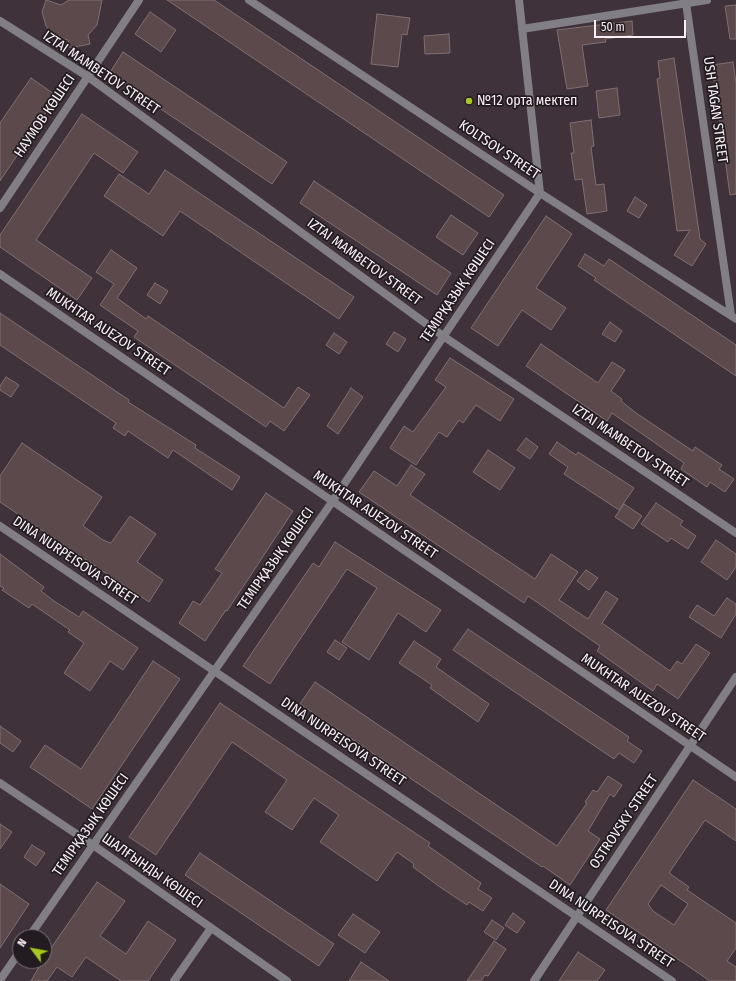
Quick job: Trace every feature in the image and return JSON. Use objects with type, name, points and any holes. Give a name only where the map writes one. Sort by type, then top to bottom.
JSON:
[{"type":"street","name":"НАУМОВ КӨШЕСІ","points":[[0,208],[139,0]]},
{"type":"street","name":"KOLTSOV STREET","points":[[249,0],[540,193],[733,317]]},
{"type":"street","points":[[519,0],[540,193]]},
{"type":"street","points":[[522,29],[706,0]]},
{"type":"street","name":"USH TAGAN STREET","points":[[686,3],[733,317]]},
{"type":"street","name":"IZTAI MAMBETOV STREET","points":[[0,21],[87,76],[444,336],[736,533]]},
{"type":"street","name":"ТЕМІРҚАЗЫҚ КӨШЕСІ","points":[[35,929],[332,502],[540,193]]},
{"type":"street","name":"MUKHTAR AUEZOV STREET","points":[[0,274],[736,777]]},
{"type":"street","name":"DINA NURPEISOVA STREET","points":[[0,526],[672,981]]},
{"type":"street","name":"OSTROVSKY STREET","points":[[534,981],[736,677]]},
{"type":"street","name":"ШАЛҒЫНДЫ КӨШЕСІ","points":[[0,783],[93,845],[287,981]]},
{"type":"street","points":[[174,981],[210,928]]},
{"type":"street","points":[[0,980],[12,963]]},
{"type":"building","points":[[46,0],[61,5],[69,0],[102,0],[97,25],[88,35],[90,44],[70,48],[68,40],[54,37],[46,26],[42,12]]},
{"type":"building","points":[[167,0],[214,0],[504,195],[489,217]]},
{"type":"building","points":[[736,5],[736,39],[730,39],[725,6]]},
{"type":"building","points":[[150,12],[176,30],[161,52],[135,34]]},
{"type":"building","points":[[377,14],[410,18],[407,35],[402,34],[398,67],[371,64]]},
{"type":"building","points":[[632,21],[633,35],[605,39],[606,42],[582,45],[588,86],[567,89],[557,30]]},
{"type":"building","points":[[449,34],[450,53],[425,54],[424,36]]},
{"type":"building","points":[[123,52],[287,162],[272,184],[109,74]]},
{"type":"building","points":[[674,58],[700,239],[706,244],[692,266],[674,255],[690,230],[677,231],[657,79],[660,78],[658,61]]},
{"type":"building","points":[[733,62],[736,83],[736,194],[730,195],[712,65]]},
{"type":"building","points":[[31,78],[57,96],[0,181],[0,123]]},
{"type":"building","points":[[617,88],[620,115],[599,118],[596,91]]},
{"type":"building","points":[[82,114],[138,152],[123,173],[94,153],[36,240],[92,278],[77,300],[0,247],[0,235]]},
{"type":"building","points":[[591,120],[594,146],[591,147],[596,185],[604,184],[607,211],[587,214],[582,179],[575,180],[571,153],[574,153],[570,123]]},
{"type":"building","points":[[165,170],[354,297],[339,319],[180,211],[163,236],[104,196],[119,174],[149,194]]},
{"type":"building","points":[[314,181],[451,273],[437,295],[300,203]]},
{"type":"building","points":[[635,197],[647,205],[639,218],[627,211]]},
{"type":"building","points":[[451,215],[478,233],[463,255],[436,237]]},
{"type":"building","points":[[546,216],[572,234],[536,288],[566,308],[551,330],[522,310],[498,346],[471,328]]},
{"type":"building","points":[[111,250],[137,268],[117,298],[146,319],[148,316],[284,408],[298,387],[310,395],[284,431],[270,421],[266,427],[134,337],[138,331],[100,305],[114,284],[96,272]]},
{"type":"building","points":[[585,254],[604,266],[609,259],[736,345],[736,376],[594,280],[596,278],[578,266]]},
{"type":"building","points":[[155,283],[168,291],[160,304],[147,295]]},
{"type":"building","points":[[0,313],[129,400],[128,402],[196,445],[195,448],[240,477],[232,490],[173,450],[168,458],[128,431],[125,436],[113,428],[116,423],[0,345]]},
{"type":"building","points":[[610,322],[622,331],[615,342],[602,334]]},
{"type":"building","points":[[394,332],[406,339],[398,352],[386,344]]},
{"type":"building","points":[[334,333],[347,342],[339,354],[326,345]]},
{"type":"building","points":[[541,344],[598,383],[612,362],[625,370],[611,391],[622,399],[621,401],[636,413],[693,451],[695,447],[722,465],[719,469],[734,479],[725,492],[710,482],[707,487],[681,469],[684,463],[612,413],[607,421],[526,366]]},
{"type":"building","points":[[450,358],[514,399],[500,421],[476,405],[463,423],[459,420],[447,437],[439,432],[416,465],[390,448],[404,426],[413,432],[446,387],[435,380]]},
{"type":"building","points":[[6,377],[19,385],[11,397],[0,390],[0,386]]},
{"type":"building","points":[[351,388],[363,397],[338,434],[327,426]]},
{"type":"building","points":[[526,438],[538,447],[530,459],[517,450]]},
{"type":"building","points":[[557,442],[576,455],[578,452],[634,488],[619,510],[564,474],[568,467],[549,454]]},
{"type":"building","points":[[22,443],[102,497],[83,526],[103,540],[111,543],[130,516],[156,534],[137,562],[163,580],[149,602],[0,502],[0,476]]},
{"type":"building","points":[[488,450],[515,468],[500,490],[473,472]]},
{"type":"building","points":[[411,465],[425,474],[410,495],[535,579],[551,554],[578,572],[559,600],[588,619],[606,591],[618,599],[602,623],[670,671],[677,661],[682,664],[696,644],[710,653],[678,699],[657,684],[653,691],[597,651],[600,646],[528,596],[524,603],[359,492],[374,471],[397,486]]},
{"type":"building","points":[[266,493],[293,511],[227,611],[226,610],[205,641],[179,623],[193,601],[200,605],[222,573],[215,569]]},
{"type":"building","points":[[656,503],[683,521],[680,525],[696,536],[688,549],[671,538],[668,542],[641,524]]},
{"type":"building","points":[[624,504],[642,516],[633,529],[615,517]]},
{"type":"building","points":[[716,540],[736,554],[736,567],[727,580],[701,562]]},
{"type":"building","points":[[335,542],[441,610],[426,632],[398,613],[369,660],[342,642],[377,588],[347,569],[270,684],[243,666],[313,563],[319,567]]},
{"type":"building","points":[[0,554],[44,587],[41,591],[54,601],[79,617],[83,611],[138,648],[123,670],[110,661],[90,691],[64,673],[84,643],[68,632],[70,630],[32,604],[29,608],[2,590],[4,588],[0,586]]},
{"type":"building","points":[[586,570],[598,578],[589,590],[577,581]]},
{"type":"building","points":[[727,598],[736,604],[736,614],[721,638],[689,617],[697,605],[714,616]]},
{"type":"building","points":[[468,629],[629,737],[627,741],[642,751],[634,763],[619,753],[614,759],[453,650]]},
{"type":"building","points":[[335,640],[347,648],[339,660],[327,652]]},
{"type":"building","points":[[414,641],[441,659],[436,667],[489,704],[478,722],[430,688],[432,685],[399,663]]},
{"type":"building","points":[[153,661],[180,679],[92,809],[30,767],[45,745],[81,769]]},
{"type":"building","points":[[315,682],[557,846],[587,803],[585,802],[593,790],[597,792],[608,776],[622,785],[614,797],[610,794],[588,831],[600,839],[570,885],[300,704]]},
{"type":"building","points":[[220,703],[430,843],[428,846],[481,883],[478,889],[492,898],[483,911],[469,902],[467,905],[440,887],[413,867],[414,864],[397,852],[377,881],[320,842],[339,815],[314,798],[292,830],[265,812],[287,780],[232,742],[156,855],[129,837]]},
{"type":"building","points":[[0,726],[21,741],[13,752],[0,743]]},
{"type":"building","points":[[693,780],[736,809],[736,841],[705,820],[669,873],[689,887],[687,890],[736,923],[736,948],[727,961],[736,967],[736,981],[710,981],[606,910]],"holes":[[[661,885],[688,904],[674,925],[653,911],[648,904]]]},
{"type":"building","points":[[0,824],[12,832],[0,849]]},
{"type":"building","points":[[32,845],[45,853],[36,866],[24,857]]},
{"type":"building","points":[[200,853],[334,944],[319,966],[185,875]]},
{"type":"building","points":[[97,882],[125,901],[100,936],[126,954],[148,921],[176,940],[148,981],[121,981],[86,957],[72,977],[57,967],[47,981],[31,981],[38,969],[52,969],[52,947]]},
{"type":"building","points":[[0,884],[29,904],[0,948]]},
{"type":"building","points":[[513,913],[525,922],[517,933],[505,925]]},
{"type":"building","points":[[353,914],[380,932],[365,953],[338,935]]},
{"type":"building","points":[[492,920],[504,928],[496,940],[484,932]]},
{"type":"building","points":[[494,941],[506,949],[488,976],[485,975],[481,981],[467,981]]},
{"type":"building","points":[[578,952],[605,970],[597,981],[559,981]]},
{"type":"building","points":[[361,962],[389,981],[349,981]]},
{"type":"place","name":"№12 орта мектеп","points":[[469,101]]}]
